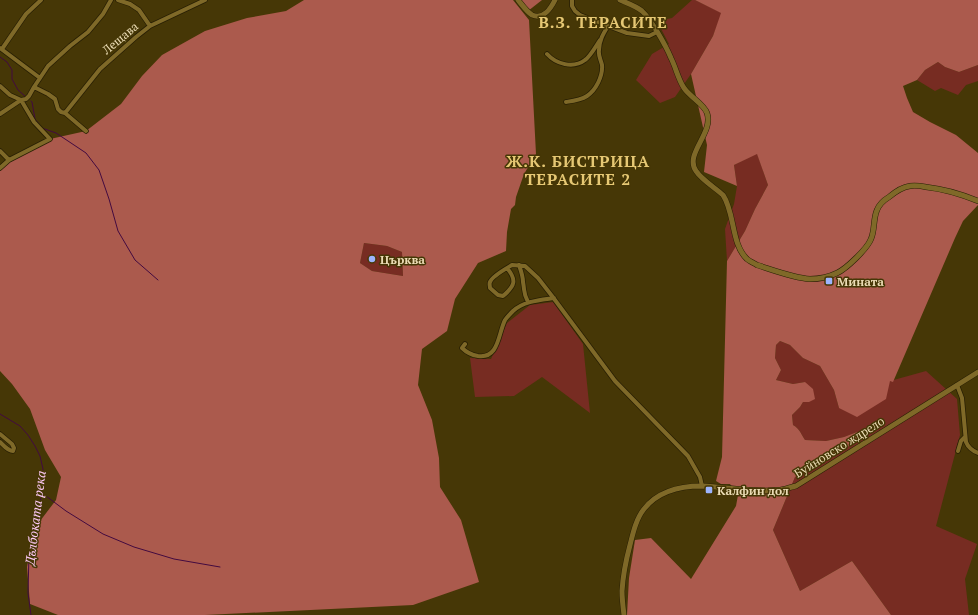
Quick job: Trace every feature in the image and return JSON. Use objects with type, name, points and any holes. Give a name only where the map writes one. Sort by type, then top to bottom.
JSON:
[{"type":"street","points":[[40,78],[1,49],[26,14],[42,0]]},
{"type":"street","points":[[0,114],[21,100],[26,100],[30,96],[34,87],[48,66],[88,32],[103,14],[111,0]]},
{"type":"street","points":[[118,0],[130,4],[139,10],[150,26]]},
{"type":"street","name":"Лещава","points":[[65,114],[100,68],[136,37],[150,26],[205,0]]},
{"type":"street","points":[[518,0],[533,15],[541,15],[549,11],[555,0]]},
{"type":"street","points":[[572,0],[572,6],[580,15],[608,26],[627,33],[649,36],[657,32]]},
{"type":"street","points":[[620,0],[642,11],[657,32],[671,58],[684,88],[704,108],[708,120],[703,138],[695,152],[693,161],[694,169],[700,176],[723,195],[729,207],[739,247],[747,259],[757,265],[811,279],[828,277],[838,273],[865,249],[871,240],[877,209],[884,200],[898,190],[910,186],[932,187],[948,190],[978,201]]},
{"type":"street","points":[[547,54],[552,59],[560,63],[571,65],[586,60],[608,26]]},
{"type":"street","points":[[566,102],[578,100],[587,96],[594,90],[599,81],[602,73],[602,65],[599,56],[601,38]]},
{"type":"street","points":[[0,86],[10,95],[21,100],[34,122],[50,138],[9,160],[0,168]]},
{"type":"street","points":[[34,87],[48,94],[54,99],[57,103],[58,109],[86,131]]},
{"type":"street","points":[[0,151],[9,160]]},
{"type":"street","points":[[507,268],[514,278],[513,286],[503,296],[498,295],[490,288],[490,282],[492,279],[512,264],[525,266],[534,274],[554,298],[615,381],[688,456],[700,477],[702,486]]},
{"type":"street","points":[[519,265],[524,282],[524,295],[528,302]]},
{"type":"street","points":[[465,344],[462,348],[473,355],[486,356],[492,353],[496,347],[508,315],[519,306],[528,302],[554,298]]},
{"type":"street","name":"Буйновско ждрело","points":[[624,615],[622,592],[626,559],[633,532],[638,520],[644,509],[654,499],[668,491],[684,487],[702,486],[762,491],[780,490],[796,486],[978,372]]},
{"type":"street","points":[[957,385],[962,398],[965,437],[974,452],[978,453]]},
{"type":"street","points":[[0,434],[12,444],[14,451],[11,451],[0,442]]},
{"type":"street","points":[[958,451],[961,441],[965,437]]},
{"type":"shaded area","points":[[304,0],[513,0],[529,20],[536,154],[524,174],[516,197],[515,205],[511,209],[507,232],[506,251],[478,263],[455,299],[447,331],[422,349],[418,385],[432,420],[439,458],[440,487],[461,520],[479,582],[413,605],[205,615],[58,615],[30,604],[27,567],[34,529],[56,500],[61,477],[45,450],[30,409],[12,384],[0,371],[0,168],[9,160],[50,139],[86,131],[121,104],[142,76],[162,55],[205,31],[247,18],[286,11]],"holes":[[[364,243],[387,246],[402,252],[403,276],[372,271],[360,263]]]},
{"type":"shaded area","points":[[519,0],[542,0],[528,11]]},
{"type":"shaded area","points":[[692,0],[722,13],[713,36],[691,74],[675,97],[660,103],[636,80],[652,54],[669,44],[657,21],[672,18]]},
{"type":"shaded area","points":[[695,0],[978,0],[978,65],[959,72],[945,67],[938,62],[925,70],[917,80],[903,86],[913,112],[956,135],[978,153],[978,205],[963,221],[893,382],[890,381],[886,399],[857,417],[839,408],[834,390],[820,366],[803,358],[790,345],[780,341],[776,345],[775,358],[781,370],[776,380],[793,384],[805,382],[813,389],[815,399],[809,402],[803,402],[792,415],[793,425],[799,430],[805,440],[826,441],[857,432],[868,431],[849,446],[820,460],[795,477],[773,530],[800,591],[852,561],[891,615],[627,615],[629,578],[635,540],[651,538],[691,579],[736,506],[738,495],[730,484],[721,484],[716,481],[722,457],[727,261],[745,231],[768,185],[757,154],[734,165],[737,186],[704,172],[707,145],[691,74],[713,36],[721,13]]},
{"type":"shaded area","points":[[938,62],[945,67],[959,72],[978,65],[978,81],[966,85],[958,95],[941,88],[935,91],[917,80],[925,70]]},
{"type":"shaded area","points":[[757,153],[768,185],[745,231],[727,261],[725,229],[734,204],[737,186],[734,165]]},
{"type":"shaded area","points":[[364,243],[387,246],[402,252],[403,276],[372,271],[360,263]]},
{"type":"shaded area","points":[[553,302],[583,344],[590,413],[542,377],[514,396],[475,397],[470,358],[491,359],[507,323],[530,305]]},
{"type":"shaded area","points":[[780,341],[790,345],[803,358],[820,366],[834,390],[839,408],[890,381],[926,371],[957,399],[960,435],[936,526],[977,544],[965,579],[969,615],[891,615],[852,561],[800,591],[773,530],[795,477],[820,460],[849,446],[857,432],[826,441],[805,440],[799,430],[793,425],[792,415],[803,402],[809,402],[805,382],[793,384],[776,380],[781,370],[775,358],[776,345]]},
{"type":"waterway","points":[[0,57],[7,62],[12,70],[12,79],[18,90],[26,97]]},
{"type":"waterway","points":[[31,101],[35,119],[39,124]]},
{"type":"waterway","points":[[42,128],[56,133],[86,153],[99,170],[118,231],[135,260],[158,280]]},
{"type":"waterway","name":"Дълбоката река","points":[[0,414],[20,426],[28,435],[40,456],[43,469],[43,483],[36,529],[29,554],[28,593],[31,615]]},
{"type":"waterway","points":[[42,493],[66,511],[103,534],[134,547],[174,559],[220,567]]},
{"type":"place","name":"Църква","points":[[372,259]]},
{"type":"place","name":"Мината","points":[[829,281]]},
{"type":"place","name":"Калфин дол","points":[[709,490]]},
{"type":"district","name":"В.З. ТЕРАСИТЕ","points":[[603,22]]},
{"type":"district","name":"Ж.К. БИСТРИЦА ТЕРАСИТЕ 2","points":[[578,170]]}]
